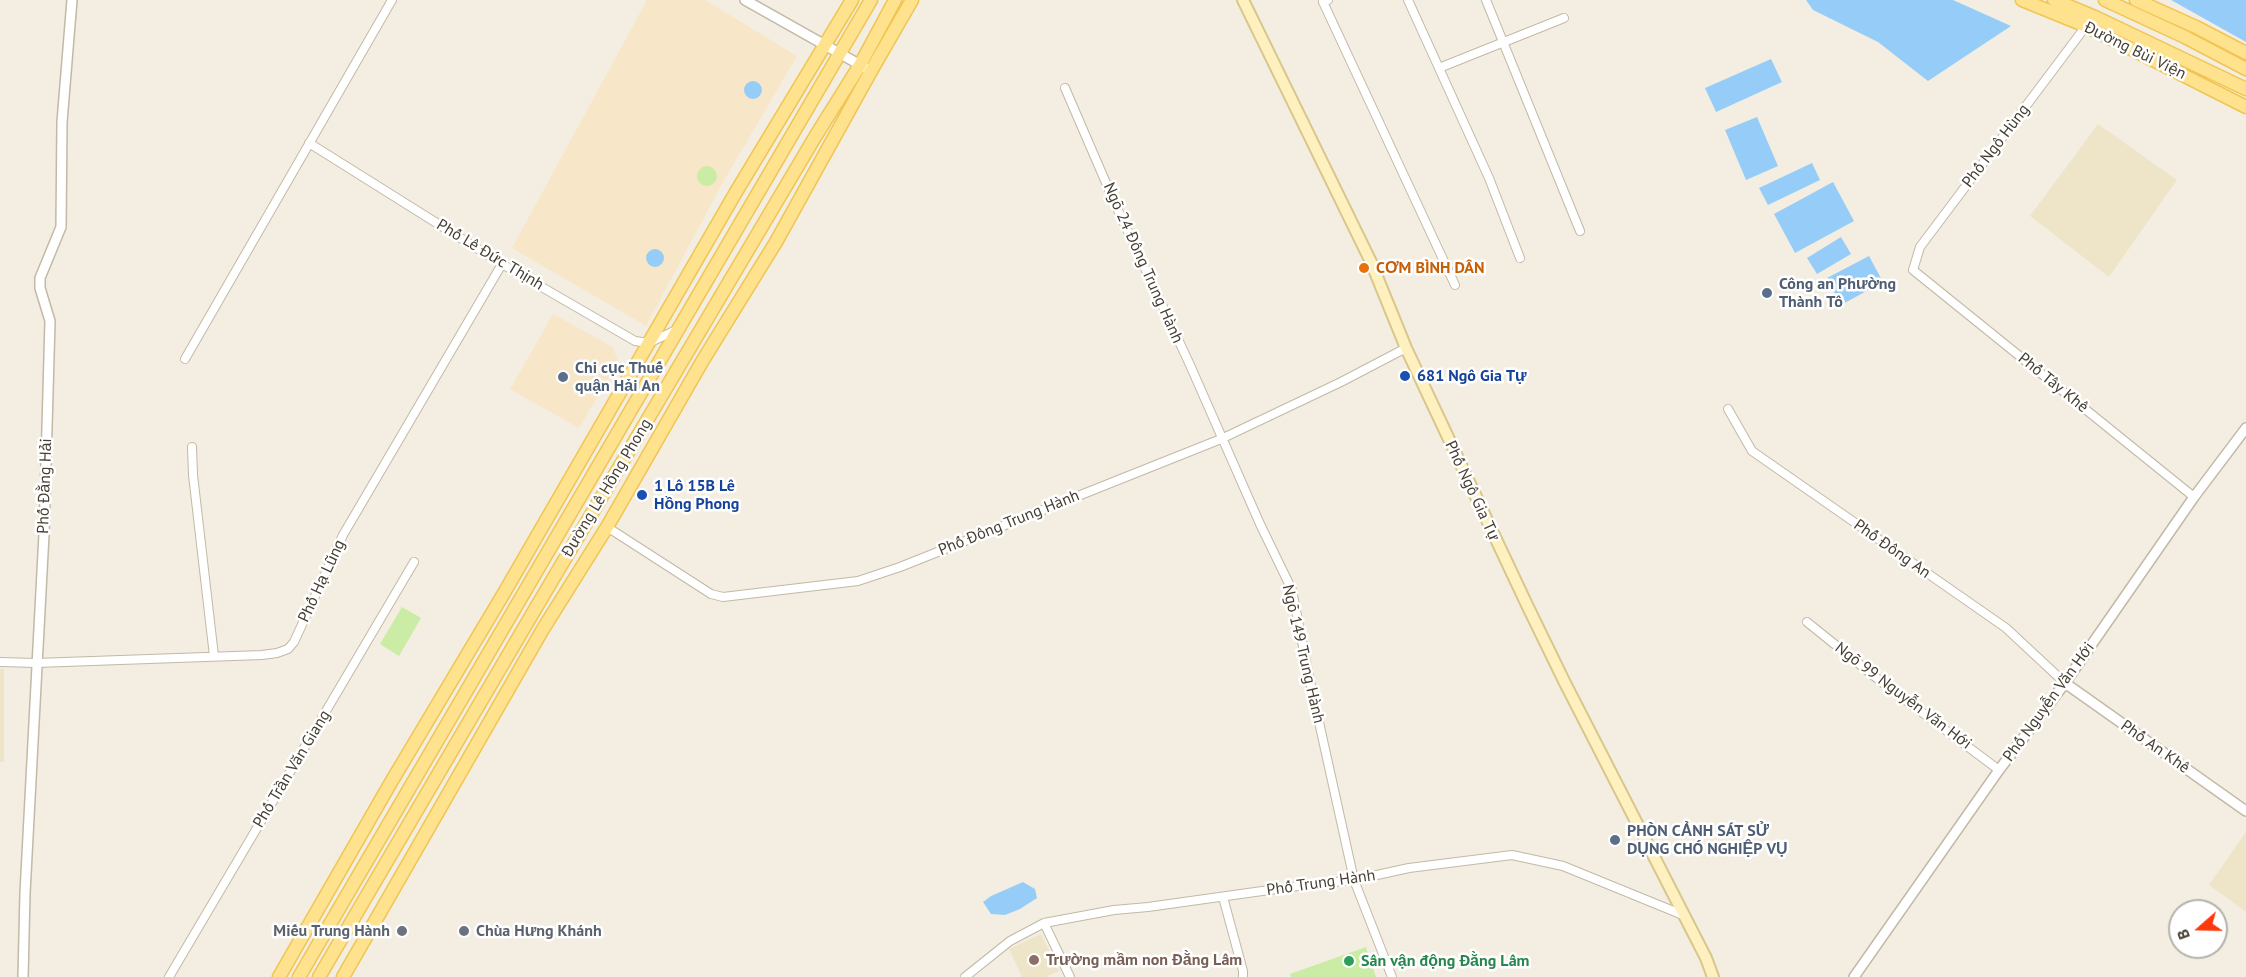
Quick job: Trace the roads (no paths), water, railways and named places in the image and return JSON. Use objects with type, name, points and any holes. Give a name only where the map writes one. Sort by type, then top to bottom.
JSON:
[{"type":"main road","points":[[279,977],[736,192],[852,0]]},
{"type":"main road","name":"Đường Lê Hồng Phong","points":[[299,977],[871,0]]},
{"type":"main road","name":"Đường Lê Hồng Phong","points":[[343,977],[543,629],[607,527],[703,360],[776,242],[866,68],[896,0]]},
{"type":"main road","name":"Đường Lê Hồng Phong","points":[[319,977],[815,137],[912,0]]},
{"type":"main road","name":"Phố Ngô Gia Tự","points":[[1243,0],[1371,262],[1406,348],[1564,681],[1706,958],[1713,977]]},
{"type":"main road","name":"Đường Bùi Viện","points":[[2022,0],[2086,26],[2246,106]]},
{"type":"main road","name":"Đường Bùi Viện","points":[[2054,0],[2246,89]]},
{"type":"main road","name":"Đường Bùi Viện","points":[[2105,0],[2185,37],[2246,69]]},
{"type":"main road","points":[[2136,0],[2246,53]]},
{"type":"main road","points":[[500,599],[543,629]]},
{"type":"main road","points":[[321,906],[336,914]]},
{"type":"main road","points":[[350,925],[367,934]]},
{"type":"street","name":"Phố Đằng Hải","points":[[23,977],[36,663],[44,534],[50,321],[40,288],[40,278],[61,226],[62,122],[72,0]]},
{"type":"street","points":[[185,359],[392,0]]},
{"type":"street","points":[[745,0],[866,68]]},
{"type":"street","points":[[1328,0],[1323,2],[1455,285]]},
{"type":"street","points":[[1408,0],[1492,185],[1520,258]]},
{"type":"street","points":[[1486,0],[1580,231]]},
{"type":"street","points":[[1439,68],[1564,18]]},
{"type":"street","name":"Phố Ngô Hùng","points":[[1913,270],[1920,246],[2086,26]]},
{"type":"street","name":"Ngõ 24 Đông Trung Hành","points":[[1065,88],[1221,439]]},
{"type":"street","name":"Phố Lê Đức Thịnh","points":[[309,144],[502,264],[635,341],[649,343]]},
{"type":"street","name":"Phố Hạ Lũng","points":[[0,662],[36,663],[214,656],[277,653],[288,649],[294,642],[343,535],[502,264]]},
{"type":"street","name":"Phố Tây Khê","points":[[1913,270],[2194,496]]},
{"type":"street","points":[[649,343],[676,330]]},
{"type":"street","name":"Phố Đông Trung Hành","points":[[607,527],[711,594],[723,597],[858,581],[1221,439],[1341,382],[1406,348]]},
{"type":"street","name":"Phố Đông An","points":[[1728,409],[1752,451],[2006,628],[2065,684]]},
{"type":"street","name":"Phố Nguyễn Văn Hới","points":[[1854,977],[1998,770],[2065,684],[2194,496],[2246,428]]},
{"type":"street","name":"Ngõ 149 Trung Hành","points":[[1221,439],[1292,590],[1354,880],[1392,977]]},
{"type":"street","points":[[192,447],[194,485],[214,656]]},
{"type":"street","name":"Phố Trần Văn Giang","points":[[169,977],[414,562]]},
{"type":"street","name":"Ngõ 99 Nguyễn Văn Hới","points":[[1807,622],[1884,684],[1998,770]]},
{"type":"street","name":"Phố An Khê","points":[[2065,684],[2246,811]]},
{"type":"street","name":"Phố Trung Hành","points":[[965,977],[1010,941],[1044,923],[1114,910],[1354,880],[1409,867],[1512,855],[1563,866],[1683,915]]},
{"type":"street","points":[[1223,897],[1243,977]]},
{"type":"street","points":[[1044,923],[1070,977]]},
{"type":"water","points":[[1806,0],[1953,0],[2011,26],[1928,81],[1878,42],[1813,10]]},
{"type":"water","points":[[2171,0],[2246,0],[2246,42]]},
{"type":"water","points":[[1771,59],[1782,82],[1716,112],[1705,88]]},
{"type":"water","points":[[753,81],[759,84],[762,90],[759,96],[753,99],[747,96],[744,90],[747,84]]},
{"type":"water","points":[[1757,117],[1778,166],[1746,180],[1725,130]]},
{"type":"water","points":[[1812,163],[1820,180],[1768,205],[1759,188]]},
{"type":"water","points":[[1833,182],[1854,221],[1795,253],[1774,214]]},
{"type":"water","points":[[1841,237],[1851,254],[1817,274],[1807,258]]},
{"type":"water","points":[[655,249],[661,252],[664,258],[661,264],[655,267],[649,264],[646,258],[649,252]]},
{"type":"water","points":[[1869,256],[1883,282],[1841,305],[1827,278]]},
{"type":"water","points":[[1023,882],[1035,889],[1037,898],[1005,915],[991,914],[983,902]]},
{"type":"place","name":"CƠM BÌNH DÂN","points":[[1364,268]]},
{"type":"place","name":"Công an Phường Thành Tô","points":[[1767,293]]},
{"type":"place","name":"681 Ngô Gia Tự","points":[[1405,376]]},
{"type":"place","name":"Chi cục Thuế quận Hải An","points":[[563,377]]},
{"type":"place","name":"1 Lô 15B Lê Hồng Phong","points":[[642,495]]},
{"type":"place","name":"PHÒN CẢNH SÁT SỬ DỤNG CHÓ NGHIỆP VỤ","points":[[1615,840]]},
{"type":"place","name":"Miếu Trung Hành","points":[[402,931]]},
{"type":"place","name":"Chùa Hưng Khánh","points":[[464,931]]},
{"type":"place","name":"Trường mầm non Đằng Lâm","points":[[1034,960]]},
{"type":"place","name":"Sân vận động Đằng Lâm","points":[[1349,961]]}]
